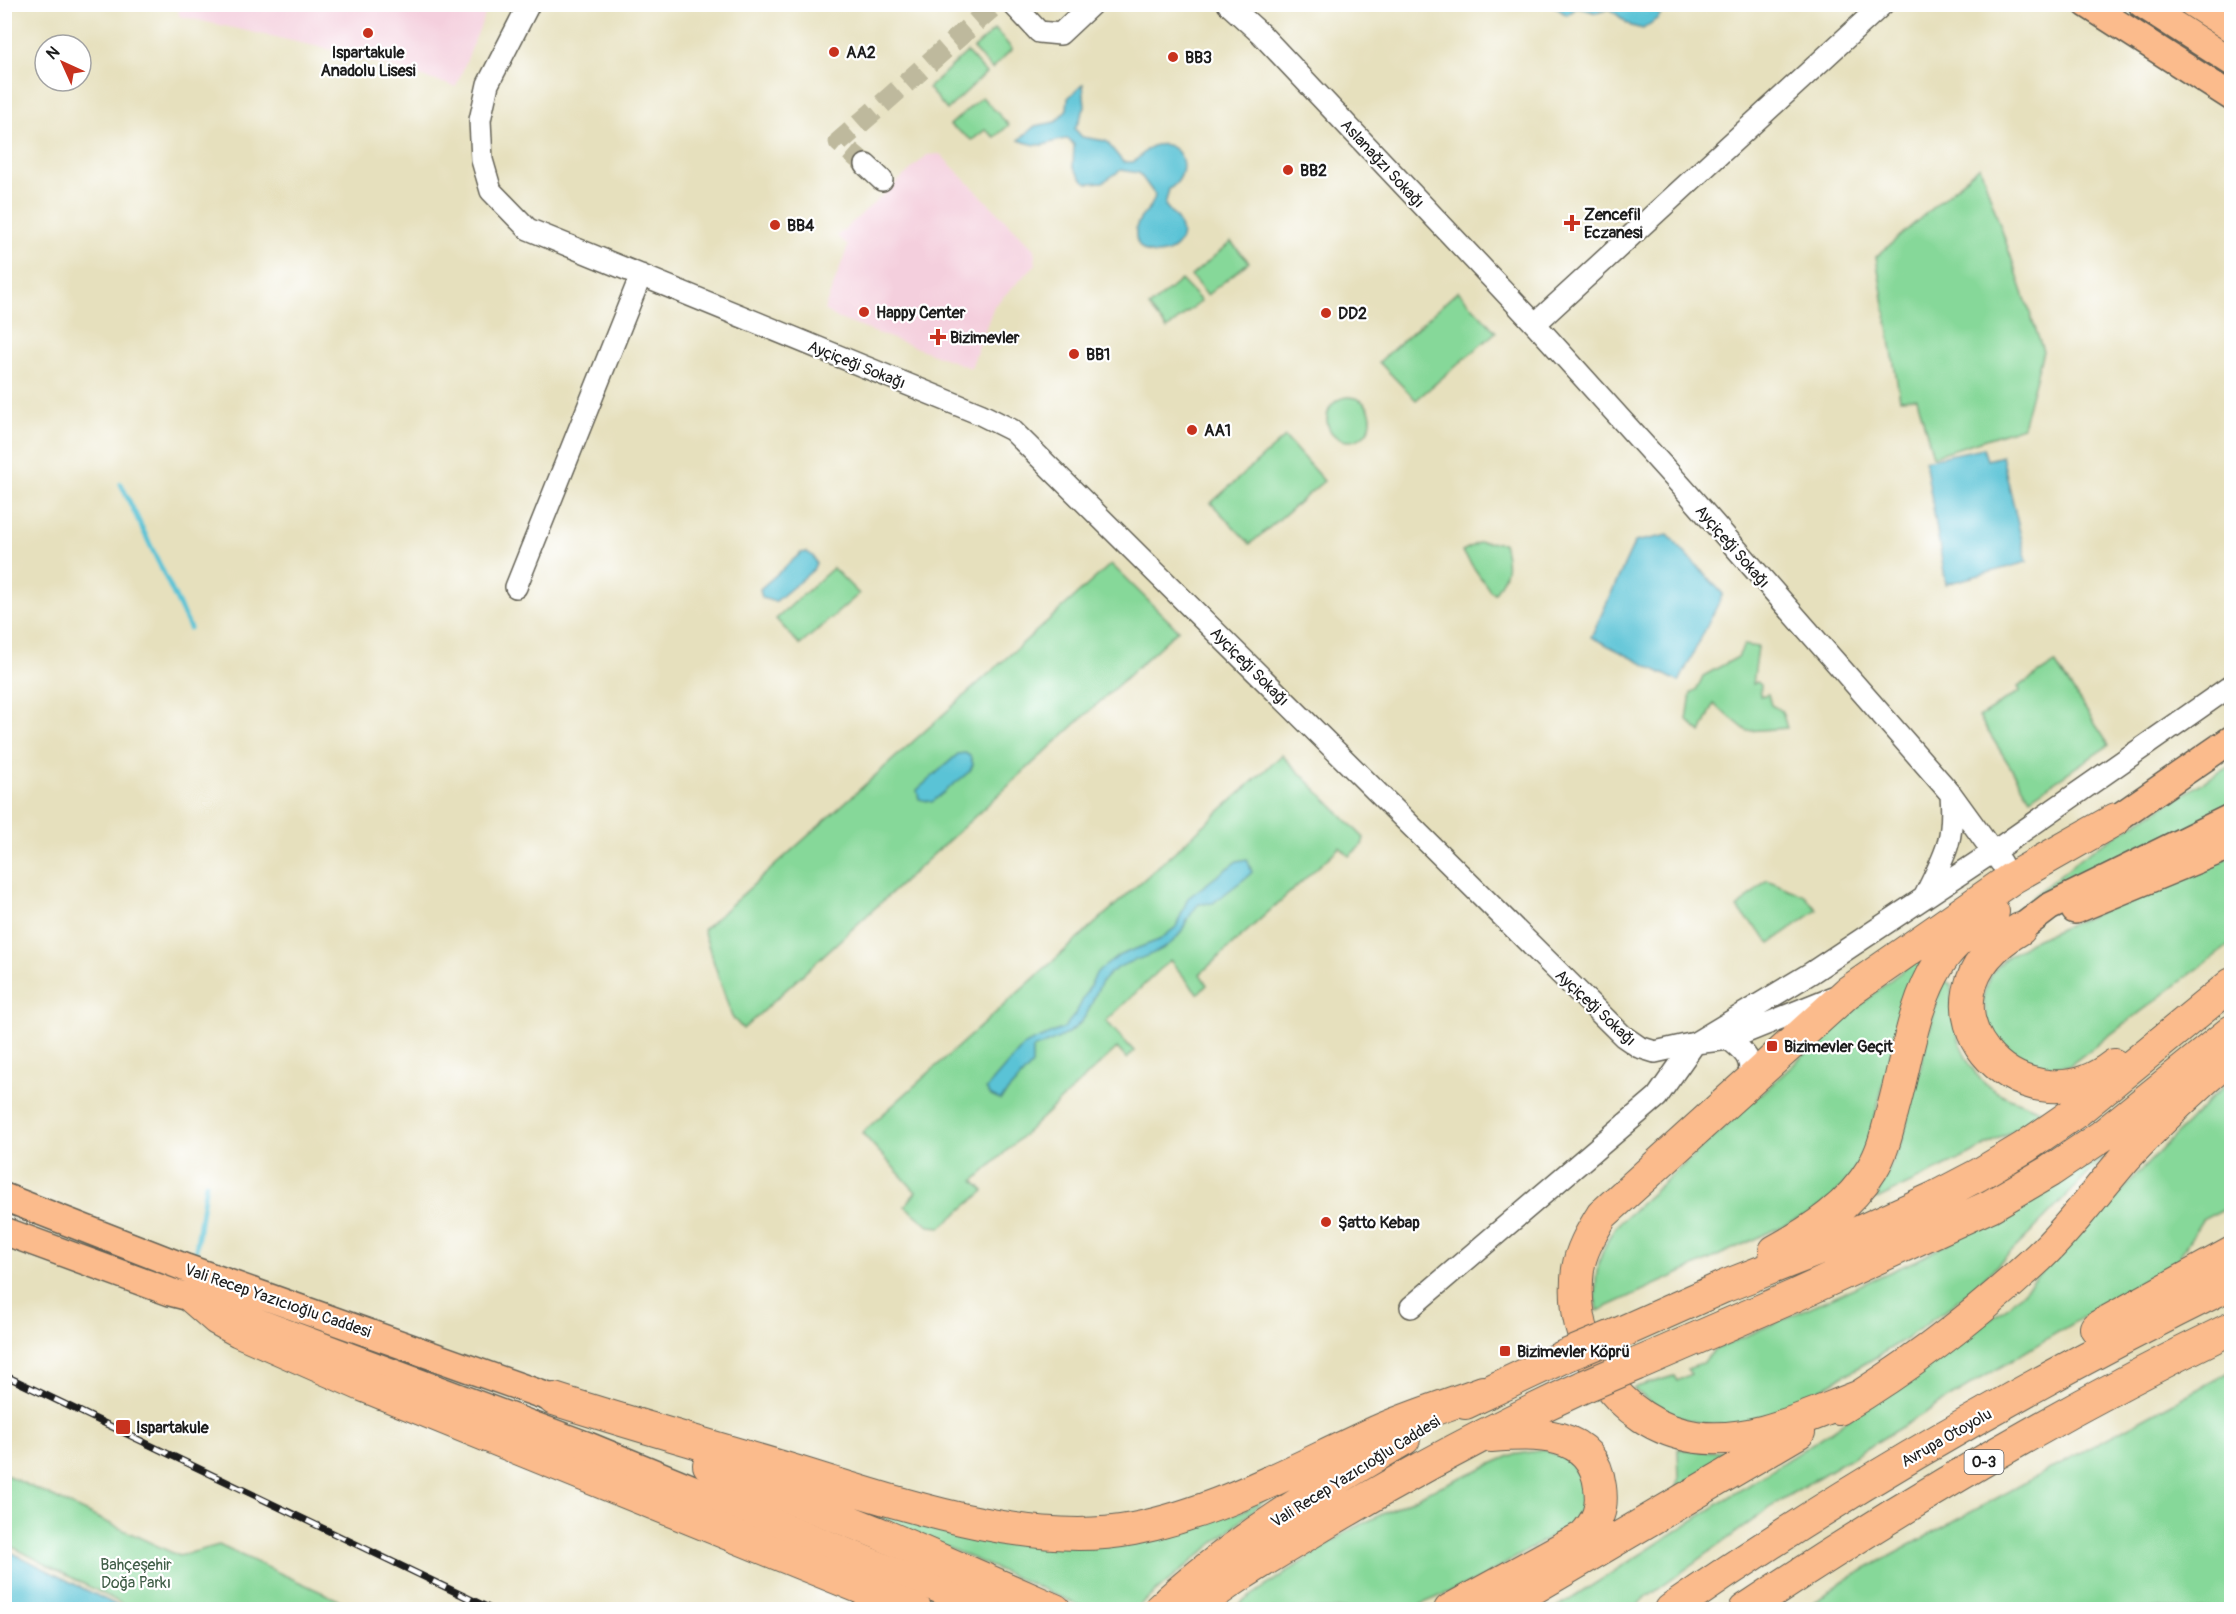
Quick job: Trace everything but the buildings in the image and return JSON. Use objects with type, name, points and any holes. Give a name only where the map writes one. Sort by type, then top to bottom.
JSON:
[{"type":"highway","points":[[1858,1397],[1764,1432],[1697,1437],[1653,1424],[1619,1400],[1609,1389],[1596,1366],[1586,1340],[1577,1291],[1578,1267],[1587,1241],[1602,1215],[1749,1079],[1848,992],[2012,878],[2116,819]]},
{"type":"highway","points":[[1723,1287],[1772,1253],[1802,1236],[1838,1209],[1871,1170],[1882,1148],[1909,1040],[1925,994],[1940,962],[1980,922],[2013,896],[2060,866],[2116,819]]},
{"type":"highway","points":[[2020,929],[1985,954],[1973,977],[1967,1000],[1970,1024],[1979,1045],[1992,1062],[2012,1076],[2040,1084],[2069,1086],[2101,1075],[2177,1015],[2225,990]]},
{"type":"highway","points":[[1723,1287],[1825,1247],[1934,1198],[2025,1147],[2120,1078],[2225,990]]},
{"type":"highway","name":"Vali Recep Yazıcıoğlu Caddesi","points":[[1159,1610],[1213,1577],[1354,1506],[1478,1437],[1586,1386],[1939,1230],[2000,1200],[2050,1171],[2102,1136],[2232,1031]]},
{"type":"highway","points":[[1496,1610],[1887,1380],[1973,1315],[2040,1256],[2127,1156],[2198,1085],[2232,1056]]},
{"type":"highway","points":[[1889,1470],[1914,1444],[1960,1409],[2002,1382],[2232,1253]]},
{"type":"highway","name":"Avrupa Otoyolu","points":[[1671,1610],[1889,1470],[2091,1354],[2232,1282]]},
{"type":"highway","name":"Vali Recep Yazıcıoğlu Caddesi","points":[[1192,1610],[1213,1577],[1352,1470],[1483,1392],[1723,1287]]},
{"type":"highway","points":[[193,1298],[217,1319],[239,1331],[362,1385],[914,1608]]},
{"type":"highway","name":"O-3","points":[[1745,1610],[1951,1480],[2137,1377],[2232,1328]]},
{"type":"highway","points":[[554,1399],[840,1485],[957,1517],[1003,1528],[1091,1533],[1130,1530],[1176,1519],[1226,1501],[1380,1430],[1483,1392]]},
{"type":"highway","points":[[554,1399],[588,1420],[881,1534],[1055,1610]]},
{"type":"highway","points":[[1450,1610],[1583,1537],[1597,1523],[1602,1503],[1599,1479],[1579,1447],[1539,1433],[1478,1437]]},
{"type":"main road","points":[[2087,4],[2232,97]]},
{"type":"main road","points":[[2142,4],[2232,62]]},
{"type":"main road","points":[[2193,4],[2232,29]]},
{"type":"main road","points":[[2116,819],[2232,739]]},
{"type":"main road","points":[[2020,929],[2049,906],[2232,817]]},
{"type":"main road","points":[[2020,929],[2106,898],[2232,845]]},
{"type":"main road","name":"Vali Recep Yazıcıoğlu Caddesi","points":[[4,1197],[186,1268],[554,1399]]},
{"type":"main road","name":"Vali Recep Yazıcıoğlu Caddesi","points":[[4,1231],[170,1292],[193,1298],[588,1446],[988,1610]]},
{"type":"street","name":"Ayçiçeği Sokağı","points":[[529,4],[488,84],[480,120],[482,160],[491,191],[528,229],[980,414],[1012,430],[1623,1036],[1640,1047],[1655,1052],[1695,1043],[1811,973],[1923,898],[1949,847],[1953,824],[1951,794],[1684,489],[1535,324]]},
{"type":"street","points":[[1013,4],[1039,32],[1060,34],[1092,4]]},
{"type":"street","name":"Aslanağzı Sokağı","points":[[1228,4],[1262,35],[1535,324]]},
{"type":"street","points":[[1535,324],[1882,4]]},
{"type":"street","points":[[866,165],[882,180]]},
{"type":"street","points":[[516,587],[641,275]]},
{"type":"street","points":[[1923,898],[1993,852],[2232,685]]},
{"type":"street","points":[[1951,794],[2012,878]]},
{"type":"street","points":[[1412,1308],[1657,1097],[1695,1043],[1729,1039],[1848,992]]},
{"type":"street","points":[[1729,1039],[1745,1053],[1752,1065],[1749,1079]]},
{"type":"shaded area","name":"Ispartakule Anadolu Lisesi","points":[[178,4],[489,5],[456,87],[337,51],[179,16]]},
{"type":"shaded area","points":[[940,154],[1034,249],[1036,264],[994,306],[971,368],[839,319],[824,310],[848,246],[837,236],[927,155]]},
{"type":"green space","points":[[995,29],[1012,49],[992,69],[973,49]]},
{"type":"green space","points":[[967,52],[986,73],[947,110],[928,88]]},
{"type":"green space","points":[[982,97],[1009,125],[995,137],[985,130],[972,140],[950,125]]},
{"type":"green space","points":[[1980,166],[2043,351],[2023,427],[1933,456],[1917,398],[1900,399],[1876,257]]},
{"type":"green space","points":[[1231,242],[1249,262],[1207,295],[1191,276]]},
{"type":"green space","points":[[1181,280],[1201,301],[1167,329],[1149,307]]},
{"type":"green space","points":[[1458,291],[1496,332],[1416,400],[1379,362]]},
{"type":"green space","points":[[1349,397],[1364,404],[1371,419],[1364,434],[1349,441],[1334,434],[1327,419],[1334,404]]},
{"type":"green space","points":[[1285,437],[1324,481],[1250,544],[1211,503]]},
{"type":"green space","points":[[1480,542],[1503,543],[1506,570],[1495,593],[1490,591],[1462,551]]},
{"type":"green space","points":[[1111,564],[1178,630],[743,1029],[732,1017],[703,930]]},
{"type":"green space","points":[[833,568],[859,594],[800,645],[776,619]]},
{"type":"green space","points":[[1744,645],[1758,647],[1753,684],[1757,682],[1761,685],[1760,696],[1768,694],[1771,705],[1782,711],[1787,728],[1747,731],[1714,704],[1701,733],[1687,720],[1691,693],[1697,689],[1703,676],[1738,657]]},
{"type":"green space","points":[[2055,663],[2109,745],[2030,798],[1979,717],[2020,691],[2018,687]]},
{"type":"green space","points":[[1282,755],[1364,838],[1362,845],[1349,856],[1340,847],[1200,974],[1207,985],[1198,994],[1170,960],[1106,1021],[1134,1051],[1127,1059],[1117,1048],[974,1181],[984,1191],[941,1227],[929,1226],[905,1206],[916,1192],[862,1133]]},
{"type":"green space","points":[[2231,765],[2231,806],[2169,841],[2012,913],[2087,853]]},
{"type":"green space","points":[[2231,856],[2231,943],[2228,946],[2070,1065],[2033,1067],[2016,1060],[1998,1042],[1987,1021],[1983,996],[1990,976],[2003,960],[2030,942]]},
{"type":"green space","points":[[1767,880],[1805,896],[1817,910],[1770,943],[1737,908]]},
{"type":"green space","points":[[1926,954],[1904,1005],[1870,1136],[1852,1175],[1833,1197],[1811,1213],[1598,1311],[1596,1277],[1598,1267],[1604,1247],[1615,1227],[1826,1035],[1894,977]]},
{"type":"green space","points":[[1942,980],[1951,984],[1958,1036],[1974,1071],[1995,1091],[2046,1112],[1971,1154],[1875,1200],[1903,1138]]},
{"type":"green space","points":[[2231,1078],[2231,1205],[2202,1220],[2177,1260],[1781,1500],[1631,1609],[1554,1610],[1824,1436],[2011,1304]]},
{"type":"green space","points":[[2106,1156],[2010,1253],[1959,1300],[1901,1342],[1782,1411],[1751,1423],[1725,1425],[1696,1422],[1657,1407],[1633,1388],[1674,1376],[1677,1381],[1691,1374],[1687,1369],[1701,1364],[1716,1349],[1919,1259]]},
{"type":"green space","points":[[2231,1371],[2231,1609],[1805,1609],[1844,1581]]},
{"type":"green space","points":[[1678,1449],[1736,1453],[1675,1489],[1679,1478]]},
{"type":"green space","points":[[1544,1450],[1568,1459],[1584,1483],[1584,1506],[1572,1524],[1480,1579],[1410,1609],[1230,1610],[1350,1530],[1425,1493],[1512,1455]]},
{"type":"green space","name":"Bahçeşehir Doğa Parkı","points":[[4,1474],[179,1556],[219,1545],[358,1609],[132,1609],[5,1543]]},
{"type":"green space","points":[[809,1487],[1148,1537],[1243,1511],[1275,1492],[1135,1609],[1090,1610]]},
{"type":"water","points":[[1552,5],[1667,5],[1658,18],[1643,29],[1631,26],[1610,9],[1596,13],[1578,7],[1567,15]]},
{"type":"water","points":[[1083,84],[1085,107],[1075,129],[1082,137],[1106,141],[1123,162],[1133,162],[1156,145],[1166,145],[1179,153],[1183,168],[1181,176],[1169,189],[1165,205],[1178,220],[1182,235],[1178,244],[1171,250],[1152,253],[1143,250],[1137,242],[1137,225],[1155,195],[1139,173],[1121,170],[1103,182],[1088,183],[1073,167],[1074,145],[1069,139],[1042,145],[1019,140],[1035,126],[1056,122],[1067,109],[1068,98]]},
{"type":"water","points":[[1983,448],[1987,460],[2002,456],[2027,562],[1946,584],[1925,460]]},
{"type":"water","points":[[1668,535],[1723,594],[1679,682],[1591,637],[1635,542]]},
{"type":"water","points":[[807,552],[813,556],[816,563],[813,570],[775,602],[762,598],[760,589],[801,553]]},
{"type":"water","points":[[965,753],[970,756],[973,764],[970,771],[932,802],[919,799],[917,790],[958,754]]},
{"type":"water","points":[[1247,859],[1252,872],[1248,876],[1213,903],[1199,904],[1175,940],[1163,949],[1122,966],[1108,975],[1081,1022],[1062,1036],[1032,1049],[1032,1065],[1000,1100],[991,1096],[986,1089],[1024,1045],[1064,1028],[1076,1013],[1097,972],[1120,955],[1159,940],[1176,927],[1188,898],[1237,861]]},
{"type":"water","points":[[5,1549],[124,1609],[5,1609]]},
{"type":"waterway","points":[[4,268],[8,273]]},
{"type":"waterway","points":[[121,484],[190,628]]},
{"type":"waterway","points":[[196,1250],[206,1183]]},
{"type":"tunnel","points":[[866,165],[839,142],[996,4]]},
{"type":"railway","points":[[4,1375],[493,1610]]},
{"type":"place","name":"Ispartakule Anadolu Lisesi","points":[[368,33]]},
{"type":"place","name":"AA2","points":[[834,52]]},
{"type":"place","name":"BB3","points":[[1173,57]]},
{"type":"place","name":"BB2","points":[[1288,170]]},
{"type":"place","name":"Zencefil Eczanesi","points":[[1572,223]]},
{"type":"place","name":"BB4","points":[[775,225]]},
{"type":"place","name":"Happy Center","points":[[864,312]]},
{"type":"place","name":"DD2","points":[[1326,313]]},
{"type":"place","name":"Bizimevler","points":[[938,337]]},
{"type":"place","name":"BB1","points":[[1074,354]]},
{"type":"place","name":"AA1","points":[[1192,430]]},
{"type":"place","name":"Bizimevler Geçit","points":[[1772,1046]]},
{"type":"place","name":"Şatto Kebap","points":[[1326,1222]]},
{"type":"place","name":"Bizimevler Köprü","points":[[1505,1351]]},
{"type":"place","name":"Ispartakule","points":[[123,1427]]}]
